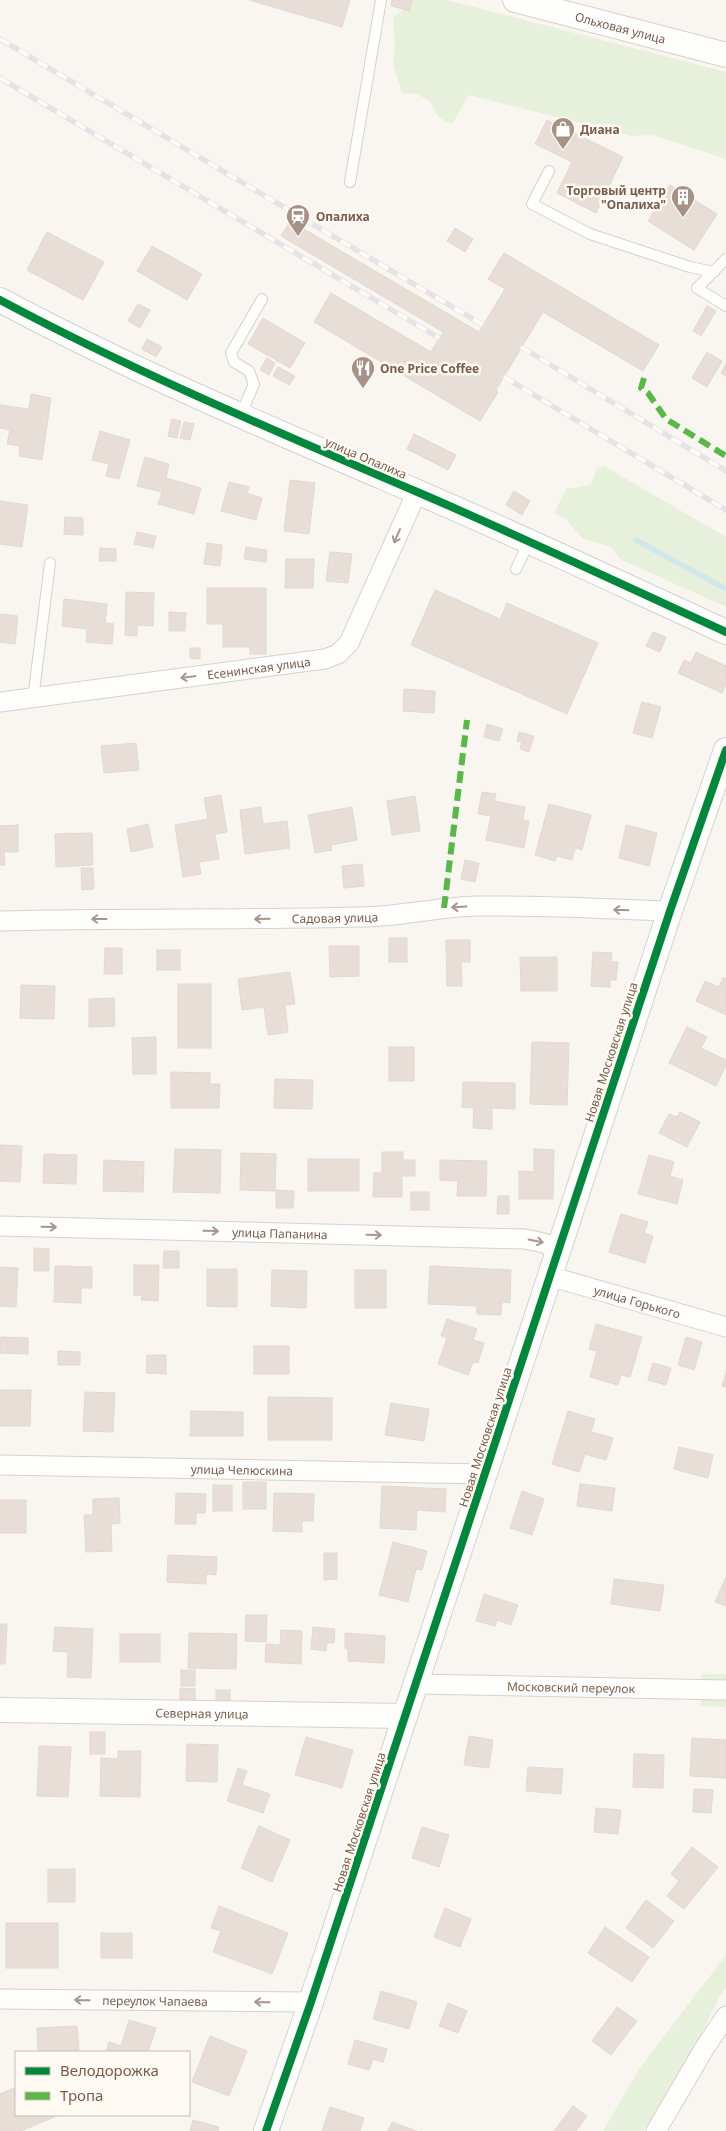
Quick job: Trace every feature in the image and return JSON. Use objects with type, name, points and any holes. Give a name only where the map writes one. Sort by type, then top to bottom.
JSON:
[{"type":"street","name":"Ольховая улица","points":[[518,0],[726,55]]},
{"type":"street","name":"улица Опалиха","points":[[0,300],[67,336],[240,416],[417,492],[726,632]]},
{"type":"street","name":"Есенинская улица","points":[[0,702],[325,659],[338,654],[349,643],[417,492]]},
{"type":"street","name":"Новая Московская улица","points":[[266,2131],[311,2002],[670,911],[726,750]]},
{"type":"street","name":"Садовая улица","points":[[0,921],[379,917],[444,908],[478,906],[670,911]]},
{"type":"street","name":"улица Папанина","points":[[0,1226],[525,1239],[544,1243],[558,1249]]},
{"type":"street","name":"улица Горького","points":[[549,1276],[726,1327]]},
{"type":"street","name":"улица Челюскина","points":[[0,1465],[484,1474]]},
{"type":"street","name":"Московский переулок","points":[[416,1684],[726,1690]]},
{"type":"street","name":"Северная улица","points":[[0,1710],[405,1716]]},
{"type":"street","name":"переулок Чапаева","points":[[0,1999],[311,2002]]},
{"type":"street","points":[[656,2131],[704,2049],[726,2016]]},
{"type":"lane","points":[[350,182],[381,0]]},
{"type":"lane","points":[[549,171],[532,204],[590,234],[690,267],[714,272]]},
{"type":"lane","points":[[726,259],[697,288],[726,306]]},
{"type":"lane","points":[[240,416],[254,384],[249,371],[234,362],[231,353],[262,299]]},
{"type":"lane","points":[[516,569],[529,542]]},
{"type":"lane","points":[[33,699],[50,563]]},
{"type":"green space","points":[[412,0],[447,0],[726,72],[726,159],[653,135],[631,136],[469,95],[452,124],[438,117],[431,103],[418,94],[402,93],[393,63],[395,49],[393,18],[409,5]]},
{"type":"green space","points":[[604,466],[726,537],[726,607],[620,559],[611,547],[583,539],[566,519],[554,513],[567,488],[591,484],[597,469]]},
{"type":"green space","points":[[701,1674],[726,1674],[726,1707],[701,1706]]},
{"type":"green space","points":[[726,1955],[726,1988],[720,1995],[684,2072],[643,2131],[603,2131],[640,2068]]},
{"type":"building","points":[[249,0],[350,0],[342,27]]},
{"type":"building","points":[[392,0],[412,0],[410,11],[391,6]]},
{"type":"building","points":[[547,120],[623,157],[596,213],[557,193],[572,162],[535,144]]},
{"type":"building","name":"Торговый центр \"Опалиха\"","points":[[670,185],[717,214],[694,250],[648,221]]},
{"type":"building","points":[[290,221],[479,332],[505,289],[488,279],[504,253],[659,345],[643,371],[543,312],[496,390],[498,392],[480,421],[314,322],[331,293],[431,352],[443,332],[281,236]]},
{"type":"building","points":[[455,228],[473,239],[465,252],[447,241]]},
{"type":"building","points":[[47,232],[104,262],[83,300],[27,270]]},
{"type":"building","points":[[152,246],[202,274],[187,300],[137,271]]},
{"type":"building","points":[[138,304],[150,310],[140,328],[128,321]]},
{"type":"building","points":[[707,306],[716,311],[701,336],[693,331]]},
{"type":"building","points":[[263,318],[305,343],[290,368],[248,344]]},
{"type":"building","points":[[147,339],[162,347],[156,357],[142,349]]},
{"type":"building","points":[[707,352],[722,361],[707,387],[692,378]]},
{"type":"building","points":[[267,358],[275,363],[269,375],[260,370]]},
{"type":"building","points":[[726,364],[726,376],[721,373]]},
{"type":"building","points":[[278,367],[295,376],[289,385],[273,376]]},
{"type":"building","points":[[31,394],[51,398],[42,460],[19,456],[20,446],[7,444],[10,430],[0,428],[0,405],[29,409]]},
{"type":"building","points":[[172,419],[181,421],[177,438],[168,436]]},
{"type":"building","points":[[184,422],[194,424],[190,440],[180,438]]},
{"type":"building","points":[[100,431],[130,440],[119,479],[106,476],[109,464],[92,460]]},
{"type":"building","points":[[414,434],[456,455],[448,470],[407,449]]},
{"type":"building","points":[[145,457],[169,464],[166,478],[201,488],[194,514],[158,504],[162,492],[137,486]]},
{"type":"building","points":[[290,480],[315,483],[309,534],[284,531]]},
{"type":"building","points":[[229,482],[249,487],[247,493],[262,498],[256,520],[221,511]]},
{"type":"building","points":[[514,491],[530,501],[522,515],[506,505]]},
{"type":"building","points":[[0,501],[28,505],[22,547],[0,544]]},
{"type":"building","points":[[65,517],[83,518],[83,535],[64,534]]},
{"type":"building","points":[[137,532],[156,536],[153,548],[134,544]]},
{"type":"building","points":[[207,543],[222,545],[220,566],[204,564]]},
{"type":"building","points":[[246,547],[267,550],[266,562],[244,559]]},
{"type":"building","points":[[100,548],[116,549],[116,561],[99,561]]},
{"type":"building","points":[[330,552],[352,554],[348,583],[326,581]]},
{"type":"building","points":[[286,559],[314,559],[313,588],[285,588]]},
{"type":"building","points":[[207,588],[266,588],[266,654],[250,654],[250,647],[223,647],[223,624],[207,624]]},
{"type":"building","points":[[435,590],[500,619],[507,603],[598,643],[567,714],[411,645]]},
{"type":"building","points":[[126,592],[154,593],[153,626],[137,625],[137,636],[125,635]]},
{"type":"building","points":[[64,599],[107,604],[105,623],[114,624],[112,644],[86,642],[87,629],[62,626]]},
{"type":"building","points":[[169,612],[186,613],[185,631],[169,631]]},
{"type":"building","points":[[0,614],[18,616],[15,644],[0,642]]},
{"type":"building","points":[[653,632],[666,637],[660,652],[646,646]]},
{"type":"building","points":[[190,648],[200,648],[200,659],[190,658]]},
{"type":"building","points":[[696,652],[726,666],[726,684],[722,693],[678,673],[684,660],[691,663]]},
{"type":"building","points":[[404,689],[435,691],[434,713],[403,711]]},
{"type":"building","points":[[642,702],[661,707],[652,738],[633,733]]},
{"type":"building","points":[[487,724],[503,729],[499,741],[484,737]]},
{"type":"building","points":[[519,732],[534,736],[529,752],[520,749],[522,742],[517,741]]},
{"type":"building","points":[[136,743],[139,770],[104,773],[101,746]]},
{"type":"building","points":[[482,792],[496,794],[494,801],[525,807],[523,820],[529,821],[524,848],[486,840],[491,816],[478,814]]},
{"type":"building","points":[[221,795],[227,832],[215,834],[219,859],[199,862],[201,874],[183,877],[175,825],[208,819],[204,798]]},
{"type":"building","points":[[415,796],[420,831],[392,835],[387,801]]},
{"type":"building","points":[[549,804],[591,815],[582,850],[575,848],[572,860],[557,856],[555,861],[535,855]]},
{"type":"building","points":[[261,807],[263,824],[287,821],[290,848],[245,854],[240,810]]},
{"type":"building","points":[[352,807],[357,840],[331,845],[332,850],[315,853],[308,815]]},
{"type":"building","points":[[148,824],[153,847],[131,852],[127,829]]},
{"type":"building","points":[[18,825],[18,852],[4,852],[5,865],[0,865],[0,826]]},
{"type":"building","points":[[626,825],[657,833],[649,866],[619,858]]},
{"type":"building","points":[[92,833],[93,865],[56,867],[55,834]]},
{"type":"building","points":[[465,860],[479,863],[475,882],[461,879]]},
{"type":"building","points":[[362,864],[364,886],[344,888],[342,866]]},
{"type":"building","points":[[81,868],[93,868],[94,889],[82,890]]},
{"type":"building","points":[[389,938],[407,938],[407,962],[389,962]]},
{"type":"building","points":[[446,940],[470,940],[470,962],[461,962],[462,986],[447,986]]},
{"type":"building","points":[[329,946],[359,946],[359,976],[330,977]]},
{"type":"building","points":[[105,948],[122,948],[122,974],[104,974]]},
{"type":"building","points":[[157,950],[180,950],[180,970],[157,970]]},
{"type":"building","points":[[593,952],[612,953],[611,962],[618,962],[616,980],[610,980],[610,987],[591,986]]},
{"type":"building","points":[[520,957],[557,957],[557,991],[521,991]]},
{"type":"building","points":[[290,972],[295,1004],[285,1005],[288,1032],[268,1035],[264,1007],[242,1010],[238,979]]},
{"type":"building","points":[[723,977],[726,979],[726,1015],[696,1001],[705,981],[719,987]]},
{"type":"building","points":[[178,984],[211,984],[211,1048],[178,1048]]},
{"type":"building","points":[[21,985],[55,986],[54,1019],[20,1018]]},
{"type":"building","points":[[114,998],[115,1026],[89,1027],[89,999]]},
{"type":"building","points":[[687,1027],[707,1037],[701,1048],[726,1060],[726,1065],[716,1086],[669,1063]]},
{"type":"building","points":[[156,1037],[156,1074],[133,1074],[132,1038]]},
{"type":"building","points":[[532,1042],[569,1043],[567,1105],[530,1104]]},
{"type":"building","points":[[389,1047],[414,1047],[414,1081],[389,1081]]},
{"type":"building","points":[[171,1072],[210,1073],[210,1084],[220,1084],[219,1108],[171,1108]]},
{"type":"building","points":[[275,1079],[313,1080],[312,1109],[274,1108]]},
{"type":"building","points":[[463,1082],[515,1083],[515,1109],[492,1108],[492,1129],[473,1128],[474,1108],[462,1107]]},
{"type":"building","points":[[680,1112],[700,1122],[687,1147],[659,1133],[669,1114],[677,1117]]},
{"type":"building","points":[[0,1145],[22,1146],[20,1182],[0,1181]]},
{"type":"building","points":[[175,1149],[221,1150],[220,1193],[173,1192]]},
{"type":"building","points":[[534,1149],[554,1150],[553,1199],[519,1199],[519,1171],[534,1172]]},
{"type":"building","points":[[382,1152],[403,1152],[403,1160],[415,1160],[415,1176],[402,1176],[402,1197],[373,1197],[374,1173],[382,1173]]},
{"type":"building","points":[[241,1153],[276,1154],[275,1191],[240,1190]]},
{"type":"building","points":[[44,1154],[77,1155],[76,1184],[43,1183]]},
{"type":"building","points":[[649,1155],[674,1162],[670,1176],[683,1180],[677,1204],[638,1194]]},
{"type":"building","points":[[308,1159],[359,1159],[359,1191],[308,1191]]},
{"type":"building","points":[[104,1160],[144,1162],[143,1192],[103,1191]]},
{"type":"building","points":[[440,1160],[487,1161],[486,1196],[457,1196],[458,1181],[440,1180]]},
{"type":"building","points":[[276,1190],[294,1191],[293,1208],[276,1208]]},
{"type":"building","points":[[411,1192],[429,1192],[429,1210],[411,1210]]},
{"type":"building","points":[[498,1196],[509,1196],[509,1214],[497,1214]]},
{"type":"building","points":[[621,1214],[648,1222],[644,1233],[653,1236],[645,1263],[609,1252]]},
{"type":"building","points":[[34,1248],[49,1249],[49,1271],[34,1271]]},
{"type":"building","points":[[164,1251],[179,1251],[179,1268],[163,1268]]},
{"type":"building","points":[[134,1265],[159,1265],[158,1301],[141,1300],[142,1295],[134,1295]]},
{"type":"building","points":[[55,1266],[92,1267],[92,1288],[81,1288],[81,1303],[54,1302]]},
{"type":"building","points":[[430,1266],[511,1270],[510,1303],[502,1302],[501,1315],[477,1314],[477,1306],[428,1304]]},
{"type":"building","points":[[0,1267],[18,1268],[16,1307],[0,1306]]},
{"type":"building","points":[[207,1269],[237,1269],[237,1307],[207,1306]]},
{"type":"building","points":[[272,1270],[307,1271],[306,1308],[271,1306]]},
{"type":"building","points":[[355,1270],[386,1270],[386,1308],[355,1308]]},
{"type":"building","points":[[447,1319],[477,1329],[473,1340],[484,1343],[478,1363],[473,1362],[468,1375],[438,1364],[447,1338],[441,1336]]},
{"type":"building","points":[[596,1324],[642,1337],[630,1377],[621,1375],[618,1385],[590,1377],[597,1351],[589,1349]]},
{"type":"building","points":[[1,1337],[28,1338],[28,1354],[0,1353]]},
{"type":"building","points":[[686,1337],[702,1342],[694,1370],[678,1365]]},
{"type":"building","points":[[254,1346],[289,1346],[289,1374],[254,1374]]},
{"type":"building","points":[[58,1351],[80,1352],[80,1365],[58,1365]]},
{"type":"building","points":[[147,1355],[166,1355],[166,1374],[146,1373]]},
{"type":"building","points":[[653,1363],[671,1368],[666,1385],[648,1380]]},
{"type":"building","points":[[726,1372],[726,1387],[722,1386]]},
{"type":"building","points":[[0,1390],[31,1390],[30,1426],[0,1426]]},
{"type":"building","points":[[85,1392],[115,1393],[113,1432],[83,1431]]},
{"type":"building","points":[[268,1397],[332,1398],[332,1440],[268,1440]]},
{"type":"building","points":[[391,1403],[429,1409],[424,1441],[385,1435]]},
{"type":"building","points":[[191,1411],[243,1412],[243,1436],[190,1436]]},
{"type":"building","points":[[568,1411],[595,1419],[591,1432],[613,1438],[606,1460],[585,1454],[579,1472],[552,1464]]},
{"type":"building","points":[[679,1447],[713,1455],[708,1478],[674,1469]]},
{"type":"building","points":[[243,1482],[266,1482],[266,1509],[243,1509]]},
{"type":"building","points":[[580,1484],[615,1488],[612,1511],[577,1506]]},
{"type":"building","points":[[213,1485],[232,1485],[232,1511],[213,1511]]},
{"type":"building","points":[[382,1486],[446,1489],[445,1512],[417,1510],[416,1530],[380,1528]]},
{"type":"building","points":[[522,1491],[544,1499],[532,1535],[510,1528]]},
{"type":"building","points":[[176,1493],[206,1494],[205,1513],[196,1513],[196,1524],[175,1524]]},
{"type":"building","points":[[274,1493],[314,1494],[313,1521],[302,1521],[302,1532],[273,1531]]},
{"type":"building","points":[[119,1498],[120,1523],[111,1524],[112,1551],[86,1552],[84,1515],[93,1515],[93,1499]]},
{"type":"building","points":[[0,1500],[26,1500],[26,1533],[0,1533]]},
{"type":"building","points":[[393,1542],[427,1551],[422,1570],[416,1569],[408,1602],[379,1595]]},
{"type":"building","points":[[324,1553],[337,1553],[337,1579],[324,1580]]},
{"type":"building","points":[[168,1555],[217,1557],[216,1575],[206,1574],[206,1584],[167,1582]]},
{"type":"building","points":[[726,1577],[726,1606],[715,1602]]},
{"type":"building","points":[[614,1579],[664,1585],[660,1611],[611,1604]]},
{"type":"building","points":[[484,1594],[518,1605],[511,1625],[497,1620],[495,1626],[476,1621]]},
{"type":"building","points":[[246,1615],[267,1615],[266,1642],[245,1641]]},
{"type":"building","points":[[0,1624],[7,1624],[5,1664],[0,1664]]},
{"type":"building","points":[[55,1627],[93,1629],[91,1678],[67,1677],[68,1652],[53,1651]]},
{"type":"building","points":[[313,1627],[335,1629],[334,1643],[327,1643],[326,1651],[311,1649]]},
{"type":"building","points":[[281,1630],[302,1631],[301,1664],[265,1662],[266,1644],[280,1645]]},
{"type":"building","points":[[189,1633],[237,1634],[236,1669],[188,1668]]},
{"type":"building","points":[[345,1633],[385,1636],[384,1663],[348,1661],[348,1649],[345,1648]]},
{"type":"building","points":[[120,1634],[160,1634],[160,1662],[120,1662]]},
{"type":"building","points":[[181,1670],[195,1670],[195,1686],[181,1686]]},
{"type":"building","points":[[180,1688],[195,1689],[195,1704],[180,1703]]},
{"type":"building","points":[[216,1690],[230,1690],[230,1705],[216,1705]]},
{"type":"building","points":[[90,1732],[105,1732],[105,1754],[90,1754]]},
{"type":"building","points":[[469,1736],[493,1740],[489,1768],[464,1765]]},
{"type":"building","points":[[306,1737],[353,1750],[342,1788],[295,1775]]},
{"type":"building","points":[[692,1738],[726,1740],[726,1778],[690,1776]]},
{"type":"building","points":[[187,1744],[218,1745],[217,1782],[186,1781]]},
{"type":"building","points":[[39,1746],[71,1747],[68,1797],[37,1796]]},
{"type":"building","points":[[118,1751],[141,1751],[140,1797],[100,1796],[101,1758],[118,1759]]},
{"type":"building","points":[[634,1754],[664,1755],[663,1788],[633,1787]]},
{"type":"building","points":[[528,1767],[563,1769],[561,1794],[526,1791]]},
{"type":"building","points":[[238,1768],[247,1771],[242,1785],[270,1794],[263,1813],[227,1801]]},
{"type":"building","points":[[694,1789],[713,1790],[711,1813],[693,1812]]},
{"type":"building","points":[[596,1808],[621,1810],[618,1834],[594,1832]]},
{"type":"building","points":[[259,1826],[290,1840],[272,1882],[241,1868]]},
{"type":"building","points":[[422,1827],[449,1835],[439,1867],[412,1858]]},
{"type":"building","points":[[692,1847],[718,1867],[684,1909],[667,1896],[679,1881],[671,1874]]},
{"type":"building","points":[[48,1869],[75,1869],[75,1902],[48,1902]]},
{"type":"building","points":[[646,1900],[674,1921],[653,1948],[626,1928]]},
{"type":"building","points":[[219,1906],[288,1933],[272,1974],[213,1952],[221,1931],[211,1928]]},
{"type":"building","points":[[445,1908],[471,1919],[460,1947],[434,1937]]},
{"type":"building","points":[[6,1923],[58,1923],[58,1968],[6,1968]]},
{"type":"building","points":[[605,1927],[649,1957],[632,1982],[588,1953]]},
{"type":"building","points":[[101,1933],[132,1933],[132,1958],[101,1958]]},
{"type":"building","points":[[381,1991],[417,2002],[409,2029],[373,2019]]},
{"type":"building","points":[[448,2003],[467,2011],[458,2033],[439,2026]]},
{"type":"building","points":[[617,2007],[637,2021],[611,2055],[592,2041]]},
{"type":"building","points":[[129,2020],[156,2028],[148,2051],[106,2051],[109,2042],[121,2046]]},
{"type":"building","points":[[77,2026],[79,2051],[38,2051],[37,2028]]},
{"type":"building","points":[[210,2036],[247,2051],[229,2096],[192,2082]]},
{"type":"building","points":[[355,2040],[387,2049],[383,2062],[373,2059],[369,2070],[348,2064]]},
{"type":"building","points":[[15,2087],[15,2116],[57,2116],[21,2131],[0,2131],[0,2094]]},
{"type":"building","points":[[573,2106],[587,2116],[576,2131],[554,2131]]},
{"type":"building","points":[[330,2107],[364,2118],[360,2131],[322,2131]]},
{"type":"building","points":[[193,2120],[219,2127],[218,2131],[190,2131]]},
{"type":"building","points":[[392,2122],[417,2131],[388,2131]]},
{"type":"waterway","points":[[636,540],[726,589]]},
{"type":"railway","points":[[0,39],[483,325]]},
{"type":"railway","points":[[0,78],[439,338]]},
{"type":"railway","points":[[521,347],[726,471]]},
{"type":"railway","points":[[504,377],[726,510]]},
{"type":"marked path","points":[[644,378],[641,388],[648,393],[666,419],[726,456]]},
{"type":"marked path","points":[[444,908],[467,720]]},
{"type":"cycle path","points":[[0,300],[102,352],[206,400],[493,525],[726,632]]},
{"type":"cycle path","points":[[266,2131],[311,2002],[670,911],[726,750]]},
{"type":"place","name":"Диана","points":[[563,150]]},
{"type":"place","name":"Торговый центр \"Опалиха\"","points":[[683,218]]},
{"type":"place","name":"Опалиха","points":[[298,237]]},
{"type":"place","name":"One Price Coffee","points":[[363,389]]}]
